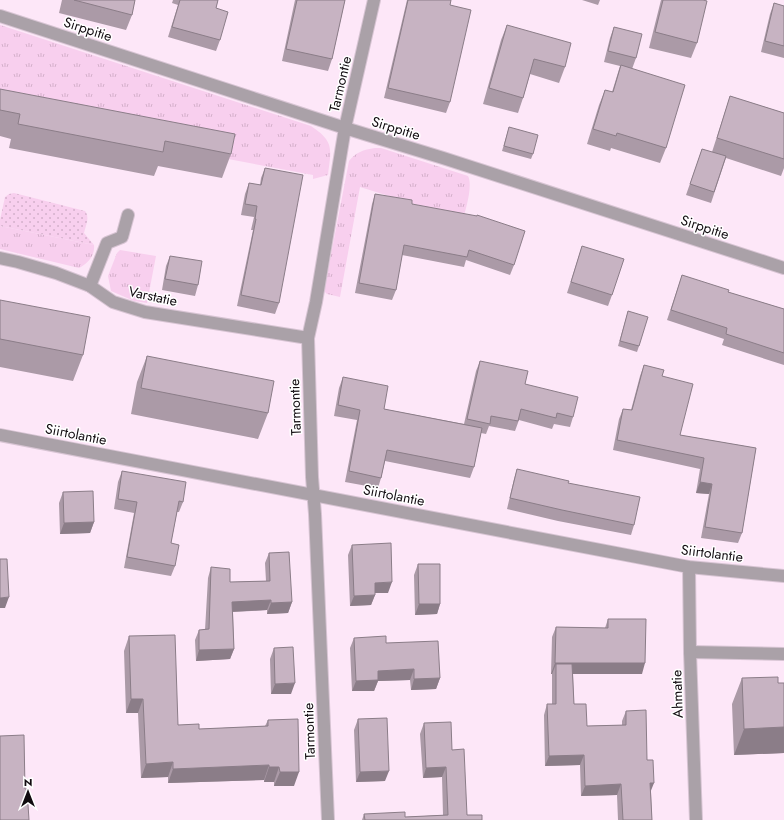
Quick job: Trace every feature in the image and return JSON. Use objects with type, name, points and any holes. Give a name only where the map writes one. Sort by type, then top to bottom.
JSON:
[{"type":"street","name":"Tarmontie","points":[[328,820],[313,495],[308,338],[317,294],[345,128],[374,0]]},
{"type":"street","name":"Sirppitie","points":[[0,16],[784,268]]},
{"type":"street","points":[[90,286],[107,243],[122,237],[128,215]]},
{"type":"street","name":"Varstatie","points":[[0,258],[56,273],[90,286],[113,302],[145,312],[308,338]]},
{"type":"street","name":"Siirtolantie","points":[[0,435],[690,567],[784,576]]},
{"type":"street","name":"Ahmatie","points":[[690,567],[690,652],[696,820]]},
{"type":"street","points":[[690,652],[784,654]]},
{"type":"green space","points":[[0,25],[311,126],[324,137],[330,147],[328,175],[313,179],[313,175],[0,116]]},
{"type":"green space","points":[[381,148],[468,176],[470,185],[463,219],[360,187],[340,297],[327,294],[324,291],[349,161],[354,155],[360,152]]},
{"type":"green space","points":[[14,193],[85,211],[87,216],[87,224],[84,233],[94,245],[0,226],[5,197]]},
{"type":"green space","points":[[0,226],[94,245],[93,253],[88,261],[79,268],[0,249]]},
{"type":"green space","points":[[120,250],[156,256],[147,303],[134,301],[111,291],[108,276],[117,253]]},
{"type":"building","points":[[74,0],[135,0],[132,15]]},
{"type":"building","points":[[180,0],[218,0],[216,8],[228,12],[220,40],[172,27]]},
{"type":"building","points":[[297,0],[345,0],[332,59],[286,49]]},
{"type":"building","points":[[408,0],[451,0],[450,5],[471,10],[450,102],[388,88]]},
{"type":"building","points":[[663,0],[707,1],[697,43],[655,32]]},
{"type":"building","points":[[774,3],[784,6],[784,46],[765,41]]},
{"type":"building","points":[[507,25],[571,43],[565,67],[534,59],[523,98],[489,88]]},
{"type":"building","points":[[614,27],[642,34],[636,58],[608,51]]},
{"type":"building","points":[[621,65],[685,85],[666,148],[617,133],[616,136],[593,129],[605,90],[613,92]]},
{"type":"building","points":[[0,89],[235,134],[231,154],[165,141],[163,152],[18,124],[20,114],[0,110]]},
{"type":"building","points":[[730,96],[784,113],[784,159],[717,138]]},
{"type":"building","points":[[509,127],[538,135],[533,154],[504,146]]},
{"type":"building","points":[[702,149],[726,156],[714,192],[690,184]]},
{"type":"building","points":[[265,168],[303,175],[279,303],[241,295],[256,219],[257,206],[245,204],[249,183],[261,185]]},
{"type":"building","points":[[375,194],[412,200],[412,204],[477,215],[525,231],[514,265],[469,250],[467,257],[404,245],[396,290],[359,283]]},
{"type":"building","points":[[582,246],[624,259],[612,295],[571,282]]},
{"type":"building","points":[[170,256],[202,261],[198,285],[165,279]]},
{"type":"building","points":[[682,275],[729,290],[728,292],[784,309],[784,353],[726,334],[727,328],[671,310]]},
{"type":"building","points":[[0,300],[90,317],[83,355],[0,339]]},
{"type":"building","points":[[628,311],[648,317],[639,346],[620,341]]},
{"type":"building","points":[[147,356],[274,381],[268,413],[141,388]]},
{"type":"building","points":[[480,361],[528,371],[525,384],[578,397],[573,417],[557,413],[556,418],[521,409],[518,421],[491,416],[490,424],[467,419]]},
{"type":"building","points":[[644,365],[664,370],[662,376],[693,384],[680,435],[756,448],[742,533],[705,527],[712,484],[700,482],[704,458],[617,440],[623,409],[632,410]]},
{"type":"building","points":[[343,377],[388,386],[384,409],[482,428],[474,467],[387,450],[381,478],[349,471],[360,410],[338,405]]},
{"type":"building","points":[[517,469],[569,481],[568,483],[640,497],[634,525],[510,498]]},
{"type":"building","points":[[122,471],[186,482],[183,502],[179,501],[171,543],[179,545],[175,566],[127,557],[137,502],[118,499]]},
{"type":"building","points":[[93,491],[94,522],[64,523],[63,492]]},
{"type":"building","points":[[391,543],[392,582],[375,583],[375,595],[354,596],[352,545]]},
{"type":"building","points":[[289,552],[292,602],[271,603],[271,600],[232,602],[234,649],[199,650],[199,630],[209,629],[211,567],[230,569],[230,582],[270,581],[269,553]]},
{"type":"building","points":[[0,559],[7,559],[9,597],[0,598]]},
{"type":"building","points":[[418,564],[440,564],[440,604],[419,604]]},
{"type":"building","points":[[608,619],[646,619],[645,663],[555,663],[556,627],[608,628]]},
{"type":"building","points":[[175,635],[178,725],[199,724],[199,729],[268,726],[268,720],[298,719],[299,772],[280,772],[279,767],[269,767],[269,765],[173,769],[173,762],[146,764],[143,699],[131,699],[129,636]]},
{"type":"building","points":[[386,636],[386,643],[438,641],[440,678],[414,679],[414,669],[378,671],[378,680],[356,681],[354,638]]},
{"type":"building","points":[[293,647],[295,683],[275,684],[274,648]]},
{"type":"building","points":[[556,664],[572,664],[574,704],[586,704],[587,726],[626,725],[626,711],[646,710],[647,760],[653,760],[654,783],[650,783],[652,820],[623,820],[621,784],[585,786],[584,755],[549,756],[547,704],[556,704]]},
{"type":"building","points":[[778,677],[778,683],[784,683],[784,727],[744,729],[742,678]]},
{"type":"building","points":[[387,718],[389,771],[360,772],[358,719]]},
{"type":"building","points":[[451,722],[452,750],[464,749],[467,815],[482,815],[482,820],[365,820],[364,814],[405,812],[405,817],[448,815],[446,767],[426,768],[424,723]]},
{"type":"building","points":[[24,735],[25,789],[27,789],[29,820],[0,820],[0,736]]}]
